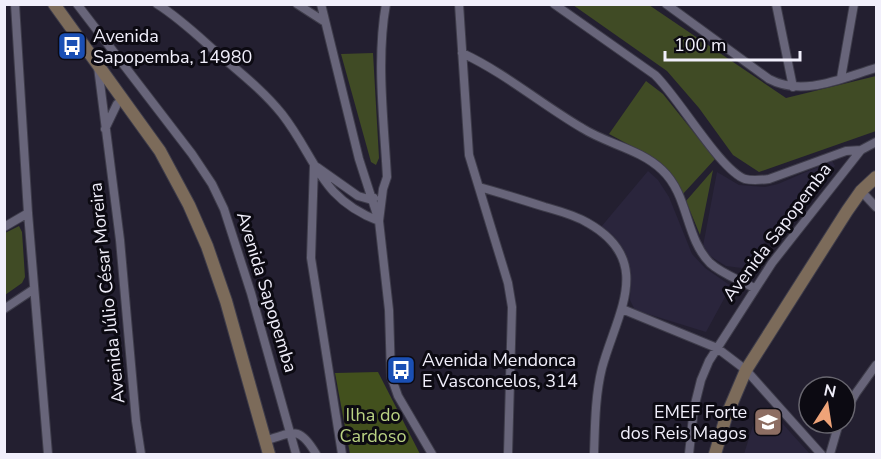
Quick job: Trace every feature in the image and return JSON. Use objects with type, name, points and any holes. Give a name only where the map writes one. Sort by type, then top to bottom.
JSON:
[{"type":"main road","points":[[54,4],[160,151],[189,206],[207,246],[229,312],[269,454]]},
{"type":"main road","points":[[715,454],[726,417],[746,370],[861,191],[876,177]]},
{"type":"street","points":[[15,4],[28,213],[48,454]]},
{"type":"street","name":"Avenida Sapopemba","points":[[77,4],[192,154],[212,184],[224,209],[251,293],[297,454]]},
{"type":"street","points":[[157,4],[257,86],[282,115],[324,182],[339,199],[361,214],[379,221]]},
{"type":"street","points":[[297,4],[325,22]]},
{"type":"street","points":[[321,4],[358,159],[379,221],[389,310],[391,376],[398,396],[432,454]]},
{"type":"street","points":[[379,221],[387,177],[383,100],[383,24],[386,4]]},
{"type":"street","points":[[459,4],[470,155],[508,284],[512,307],[508,454]]},
{"type":"street","points":[[554,4],[638,62],[661,81],[721,158],[735,173],[745,178],[756,180],[769,178],[846,151],[861,150]]},
{"type":"street","points":[[666,4],[779,84],[793,87],[812,86],[876,69]]},
{"type":"street","points":[[776,4],[793,87]]},
{"type":"street","points":[[841,78],[854,4]]},
{"type":"street","points":[[462,52],[491,67],[582,129],[641,156],[661,169],[676,187],[704,255],[717,268],[754,288]]},
{"type":"street","name":"Avenida Júlio César Moreira","points":[[97,64],[120,240],[141,454]]},
{"type":"street","points":[[105,129],[117,104],[122,100]]},
{"type":"street","name":"Avenida Sapopemba","points":[[689,454],[694,408],[701,380],[717,348],[754,288],[787,243],[861,150],[876,142]]},
{"type":"street","points":[[314,165],[358,196],[372,200]]},
{"type":"street","points":[[314,165],[312,266],[342,454]]},
{"type":"street","points":[[479,187],[566,213],[586,222],[612,243],[623,260],[628,274],[622,309],[602,368],[598,389],[594,454]]},
{"type":"street","points":[[372,200],[383,189]]},
{"type":"street","points":[[861,191],[876,207]]},
{"type":"street","points":[[4,227],[28,213]]},
{"type":"street","points":[[4,309],[34,290]]},
{"type":"street","points":[[622,309],[717,348],[746,370],[820,454]]},
{"type":"street","points":[[857,392],[876,365]]},
{"type":"street","points":[[265,441],[297,433],[303,435],[316,454]]},
{"type":"street","points":[[830,454],[836,435]]},
{"type":"shaded area","points":[[832,161],[835,166],[742,268],[726,266],[710,256],[703,246],[717,172],[739,185],[765,187],[778,184]]},
{"type":"shaded area","points":[[648,171],[658,180],[669,197],[692,254],[705,268],[731,286],[706,332],[635,310],[630,300],[631,276],[628,262],[612,238],[601,227]]},
{"type":"shaded area","name":"EMEF Forte dos Reis Magos","points":[[768,407],[810,454],[744,454],[757,413]]},
{"type":"green space","points":[[573,5],[649,5],[786,98],[876,76],[876,131],[759,172],[733,155],[699,108],[667,71]]},
{"type":"green space","points":[[373,53],[379,158],[376,165],[371,162],[341,54]]},
{"type":"green space","points":[[646,81],[663,94],[715,159],[682,195],[676,183],[661,165],[609,134]]},
{"type":"green space","points":[[713,170],[700,235],[686,201]]},
{"type":"green space","points":[[19,226],[22,232],[25,277],[22,283],[5,295],[5,233]]},
{"type":"green space","name":"Ilha do Cardoso","points":[[378,372],[420,454],[350,454],[335,373]]},
{"type":"place","name":"Avenida Sapopemba, 14980","points":[[72,46]]},
{"type":"place","name":"Avenida Mendonca E Vasconcelos, 314","points":[[401,370]]},
{"type":"place","name":"EMEF Forte dos Reis Magos","points":[[768,422]]}]
